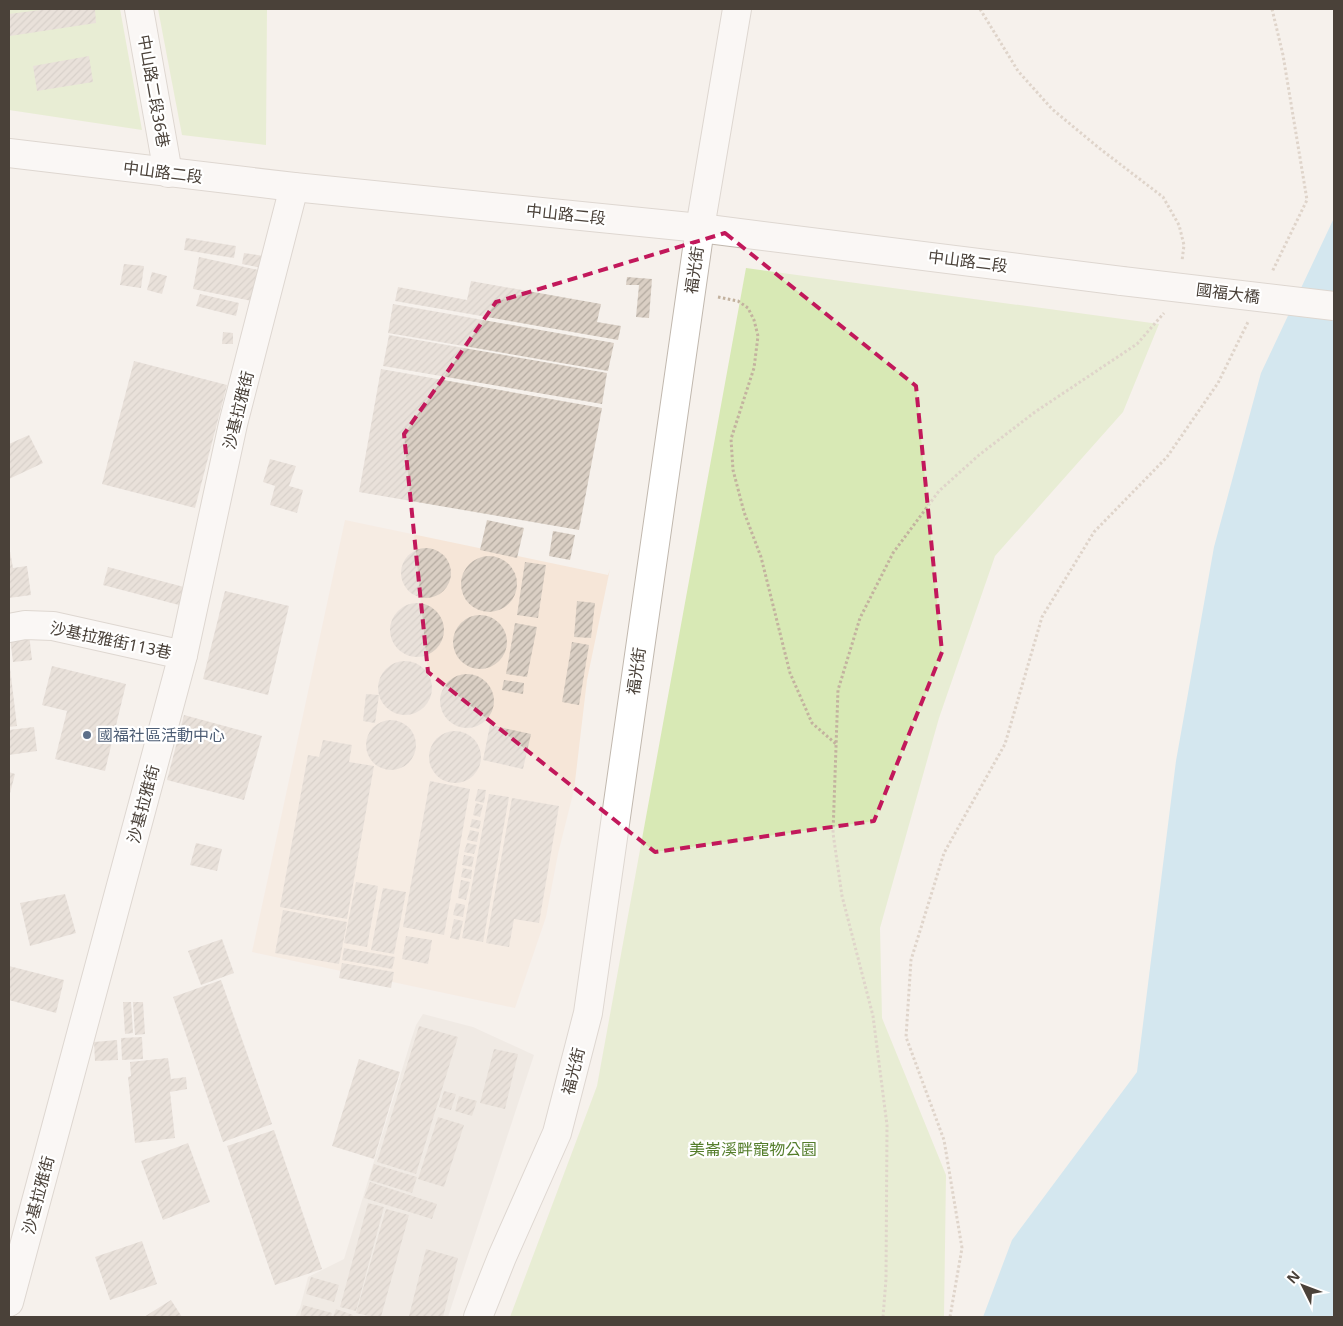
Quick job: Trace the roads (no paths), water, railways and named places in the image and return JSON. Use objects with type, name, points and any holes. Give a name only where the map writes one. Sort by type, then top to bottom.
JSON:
[{"type":"street","name":"中山路二段36巷","points":[[139,9],[168,173]]},
{"type":"street","name":"福光街","points":[[478,1317],[502,1257],[557,1133],[588,1013],[700,228],[737,9]]},
{"type":"street","name":"中山路二段","points":[[9,153],[294,187],[700,228],[1122,281]]},
{"type":"street","name":"沙基拉雅街","points":[[9,1302],[18,1240],[183,655],[233,424],[294,187]]},
{"type":"street","name":"國福大橋","points":[[1122,281],[1334,306]]},
{"type":"street","name":"沙基拉雅街113巷","points":[[9,628],[25,625],[53,626],[183,655]]},
{"type":"water","points":[[1334,218],[1334,1317],[983,1317],[1012,1240],[1137,1072],[1176,761],[1214,547],[1261,373]]},
{"type":"place","name":"國福社區活動中心","points":[[87,735]]},
{"type":"park label","name":"美崙溪畔寵物公園","points":[[753,1149]]}]
